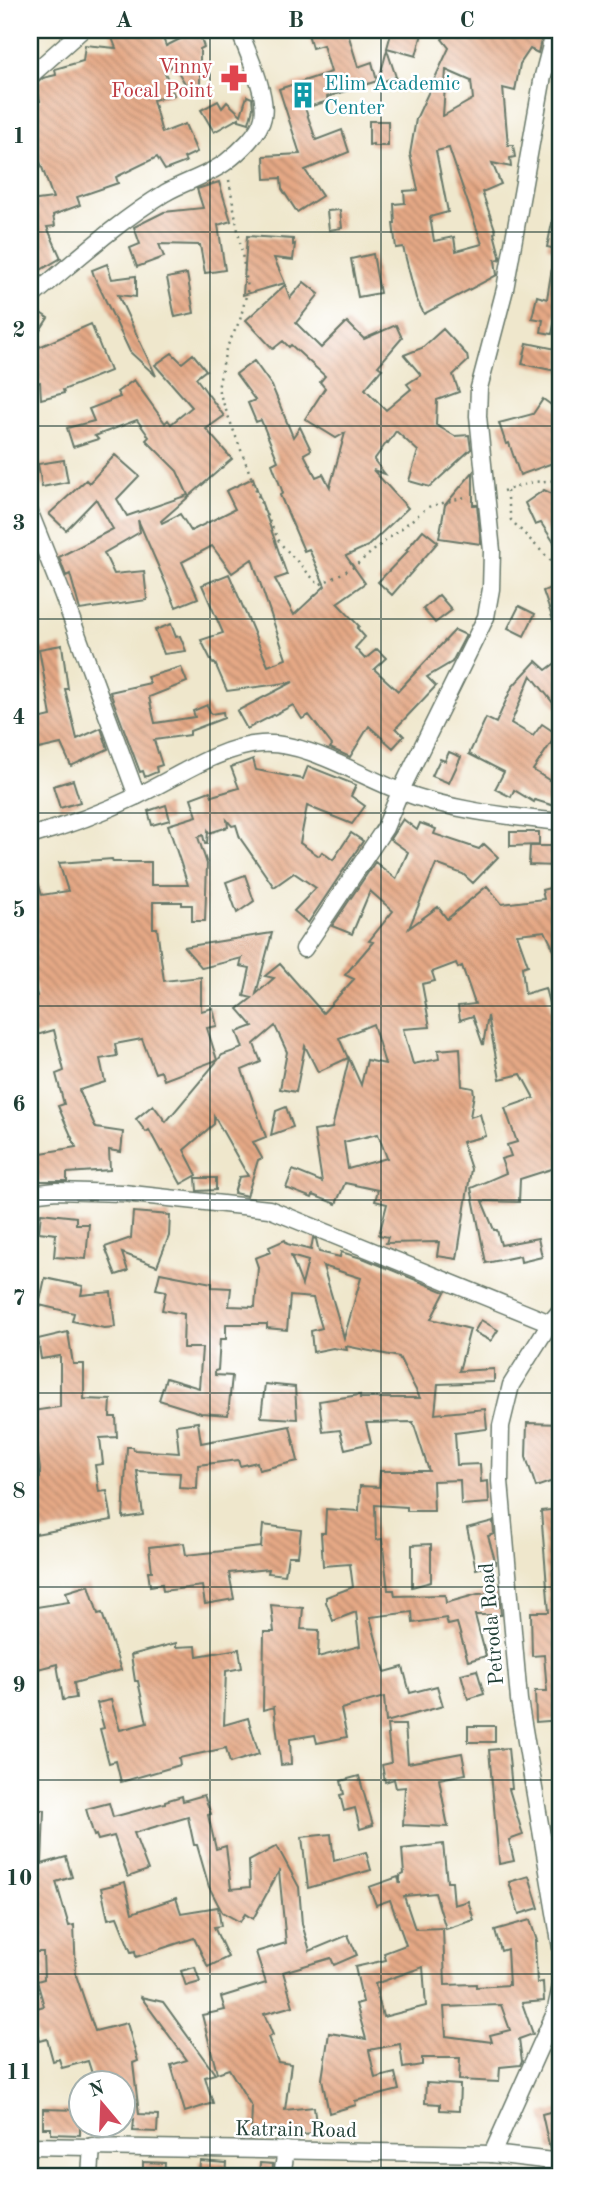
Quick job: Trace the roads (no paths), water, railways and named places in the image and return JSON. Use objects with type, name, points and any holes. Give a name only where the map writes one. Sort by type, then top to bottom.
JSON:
[{"type":"street","points":[[30,76],[82,30]]},
{"type":"street","points":[[30,298],[124,221],[165,193],[226,163],[251,138],[263,117],[261,93],[239,30]]},
{"type":"street","points":[[304,949],[385,828],[486,617],[491,589],[492,551],[478,416],[479,388],[505,289],[543,76],[555,30]]},
{"type":"street","points":[[30,513],[137,796]]},
{"type":"street","points":[[30,836],[64,827],[137,796],[224,753],[258,744],[289,744],[400,792],[443,805],[489,814],[561,822]]},
{"type":"street","points":[[30,1194],[56,1191],[123,1193],[269,1209],[556,1317]]},
{"type":"street","name":"Petroda Road","points":[[556,1317],[511,1384],[501,1426],[500,1481],[519,1700],[561,1948]]},
{"type":"street","points":[[492,2154],[555,2013],[561,1986]]},
{"type":"street","name":"Katrain Road","points":[[30,2146],[492,2154],[561,2162]]},
{"type":"street","points":[[90,2176],[92,2146]]},
{"type":"street","points":[[282,2176],[286,2150]]},
{"type":"place","name":"Vinny Focal Point","points":[[234,78]]},
{"type":"place","name":"Elim Academic Center","points":[[303,95]]}]
